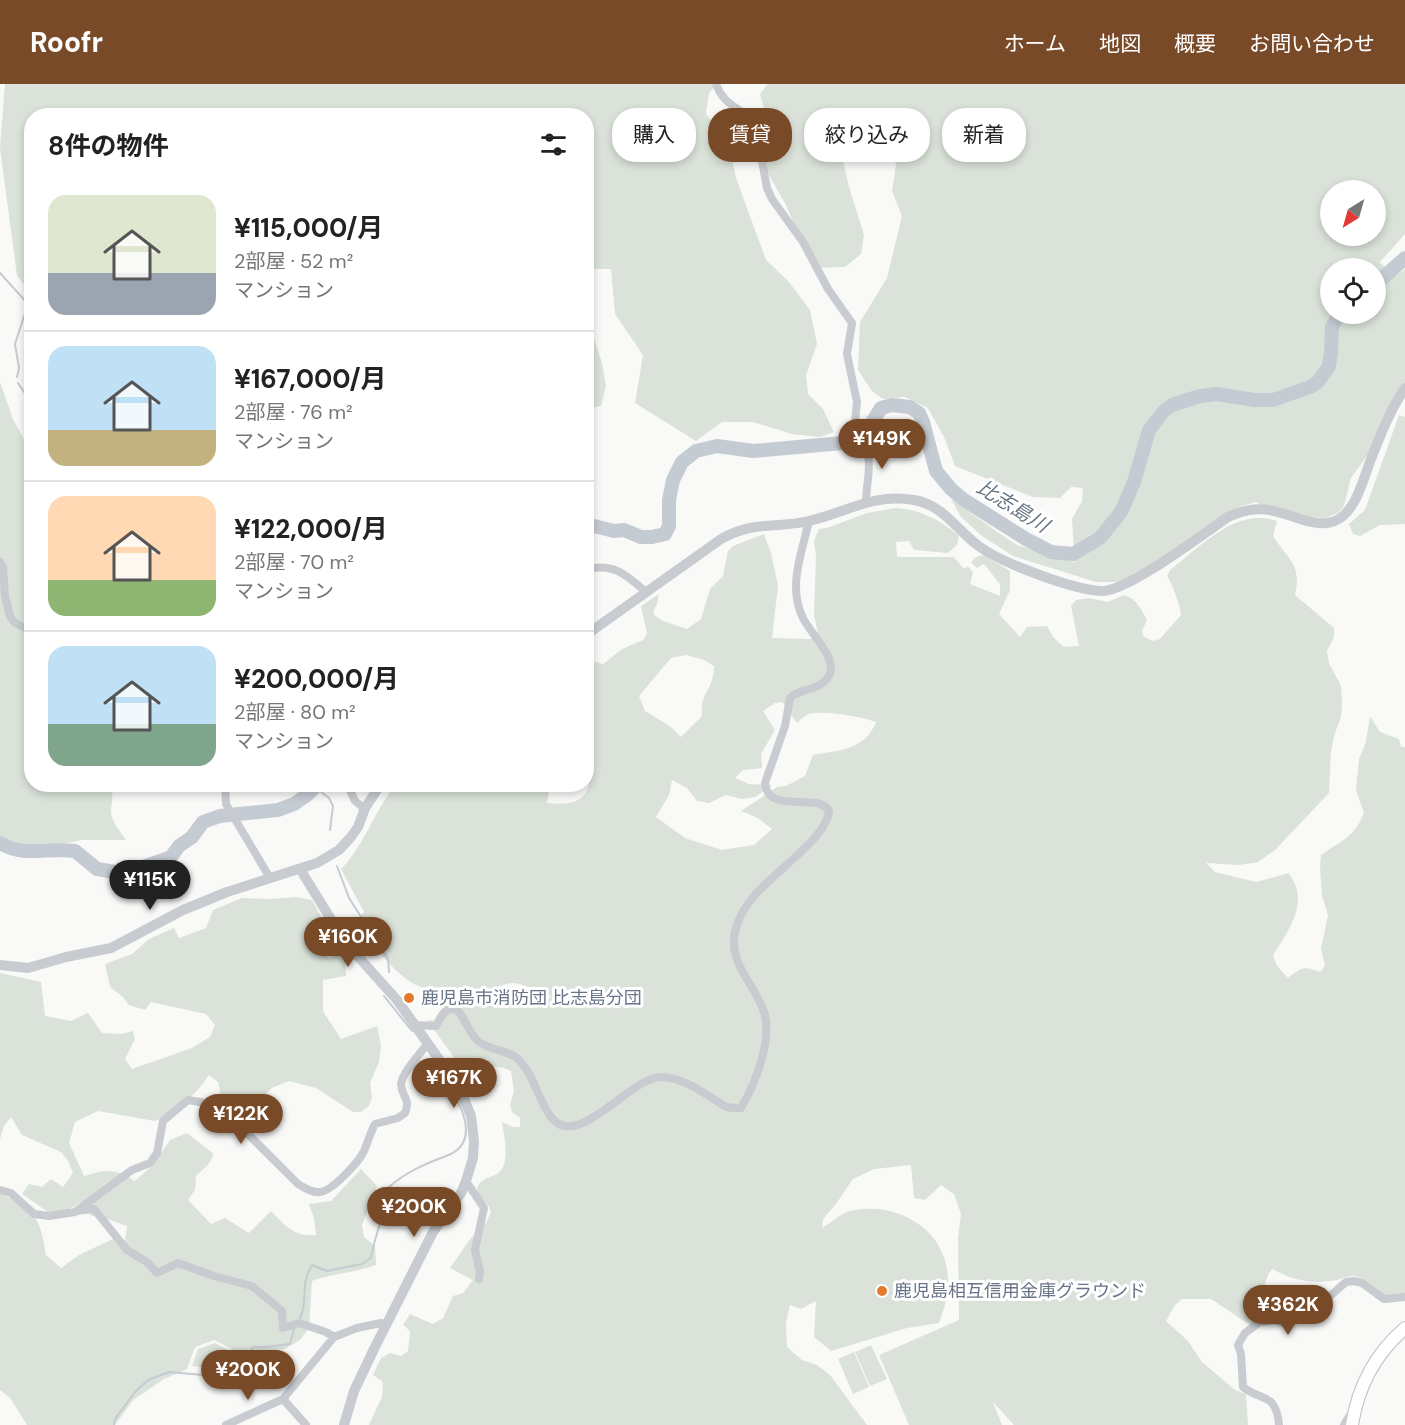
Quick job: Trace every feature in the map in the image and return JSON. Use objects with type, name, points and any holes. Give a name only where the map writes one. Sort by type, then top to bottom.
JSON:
[{"type":"main road","points":[[1352,1425],[1355,1407],[1368,1371],[1383,1350],[1405,1328]]},
{"type":"street","points":[[716,84],[724,100],[755,124],[767,188],[772,199],[803,242],[828,289],[852,323],[847,354],[857,402],[854,432],[865,445],[870,457],[866,502]]},
{"type":"street","points":[[594,629],[738,529],[809,521],[866,502],[902,499],[917,501],[943,512],[979,547],[994,556],[1069,584],[1105,591],[1146,573],[1228,517],[1241,511],[1252,508],[1263,509],[1328,524],[1341,518],[1352,505],[1388,419],[1405,388]]},
{"type":"street","points":[[415,1025],[436,1026],[444,1012],[454,1008],[478,1041],[518,1058],[527,1069],[550,1116],[561,1126],[586,1122],[650,1078],[662,1077],[694,1087],[725,1107],[741,1108],[752,1086],[762,1056],[767,1028],[763,1010],[734,954],[735,933],[746,906],[806,848],[823,828],[829,811],[825,806],[818,804],[788,802],[771,796],[765,783],[785,726],[789,698],[818,687],[831,672],[829,656],[805,622],[797,598],[796,577],[809,521]]},
{"type":"street","points":[[0,562],[3,567],[2,586],[7,608],[13,621],[24,627]]},
{"type":"street","points":[[594,569],[610,568],[623,572],[646,592]]},
{"type":"street","points":[[225,792],[226,804],[270,878]]},
{"type":"street","points":[[350,792],[364,809]]},
{"type":"street","points":[[0,966],[28,968],[111,948],[183,910],[227,892],[317,863],[339,850],[358,827],[364,809],[376,792]]},
{"type":"street","points":[[300,869],[345,942],[397,1000],[460,1089],[471,1116],[474,1141],[471,1168],[461,1193],[433,1232],[386,1325],[354,1391],[344,1425]]},
{"type":"street","points":[[75,1212],[132,1170],[150,1163],[157,1153],[163,1121],[188,1100],[206,1103],[236,1122],[298,1184],[307,1190],[318,1193],[326,1191],[356,1163],[364,1151],[375,1124],[398,1118],[405,1113],[408,1100],[401,1086],[402,1077],[429,1043]]},
{"type":"street","points":[[466,1181],[484,1208],[475,1250],[480,1272],[479,1279]]},
{"type":"street","points":[[0,1190],[11,1193],[34,1214],[49,1216],[94,1209],[127,1250],[147,1262],[157,1273],[178,1263],[252,1286],[282,1311],[283,1328],[299,1323],[334,1337]]},
{"type":"street","points":[[1279,1425],[1272,1402],[1243,1387],[1241,1354],[1238,1345],[1245,1333],[1260,1322],[1275,1320],[1289,1322],[1311,1302],[1330,1296],[1346,1282],[1362,1283],[1384,1299],[1405,1297]]},
{"type":"street","points":[[226,1425],[283,1400],[334,1337],[357,1328],[381,1323],[386,1325]]},
{"type":"street","points":[[283,1400],[306,1425]]},
{"type":"street","points":[[1344,1425],[1355,1407]]},
{"type":"shaded area","points":[[5,84],[717,84],[709,93],[706,114],[708,117],[708,162],[732,162],[736,178],[766,260],[789,282],[810,310],[817,344],[806,375],[808,394],[823,409],[834,432],[820,437],[792,434],[753,422],[722,422],[696,441],[635,403],[643,355],[615,314],[611,269],[594,269],[594,108],[24,108],[24,284],[17,276],[0,148]]},
{"type":"shaded area","points":[[768,84],[1405,84],[1405,234],[1384,258],[1320,258],[1320,324],[1386,324],[1386,268],[1394,277],[1405,269],[1405,385],[1369,453],[1351,478],[1344,506],[1338,513],[1325,518],[1277,515],[1256,502],[1242,506],[1138,574],[1118,582],[1096,582],[1013,556],[982,536],[961,517],[951,499],[1017,545],[1075,562],[1072,519],[1082,501],[1083,488],[1071,487],[1060,498],[1033,497],[955,466],[944,437],[928,408],[905,397],[883,399],[872,391],[858,370],[860,322],[887,278],[902,216],[892,191],[895,162],[930,162],[930,108],[804,108],[804,162],[843,162],[864,235],[861,254],[845,267],[813,268],[786,205],[766,170],[765,162],[792,162],[792,108],[764,108],[760,94]]},
{"type":"shaded area","points":[[594,338],[602,363],[606,386],[601,406],[594,407]]},
{"type":"shaded area","points":[[0,382],[13,419],[24,440],[24,792],[111,792],[112,818],[126,840],[81,840],[39,847],[25,846],[0,837]]},
{"type":"shaded area","points":[[1399,415],[1405,417],[1405,524],[1380,525],[1360,536],[1353,534],[1349,524],[1365,510]]},
{"type":"shaded area","points":[[895,508],[929,516],[959,536],[957,545],[948,553],[914,550],[909,541],[896,542],[897,557],[954,557],[963,568],[969,567],[973,573],[970,584],[1000,596],[1000,584],[987,568],[983,564],[977,568],[971,562],[983,555],[1010,571],[1010,590],[999,614],[1020,637],[1027,627],[1047,626],[1053,637],[1064,647],[1079,646],[1071,606],[1076,600],[1089,598],[1108,602],[1124,595],[1141,608],[1147,620],[1142,631],[1144,637],[1153,641],[1160,639],[1181,615],[1176,595],[1167,576],[1170,570],[1206,541],[1233,524],[1262,518],[1277,521],[1273,536],[1295,569],[1297,585],[1295,595],[1334,628],[1334,637],[1327,651],[1329,663],[1341,686],[1342,702],[1341,717],[1331,751],[1329,793],[1275,850],[1258,862],[1239,865],[1206,863],[1215,872],[1256,882],[1289,873],[1297,890],[1297,908],[1291,925],[1273,956],[1277,966],[1288,978],[1303,969],[1320,972],[1325,966],[1321,949],[1328,915],[1322,896],[1321,855],[1351,834],[1364,813],[1356,790],[1359,759],[1366,742],[1370,716],[1380,732],[1399,739],[1401,747],[1405,747],[1405,1294],[1388,1297],[1355,1276],[1339,1280],[1311,1281],[1296,1279],[1272,1269],[1262,1292],[1280,1316],[1265,1320],[1256,1329],[1211,1299],[1182,1299],[1175,1305],[1166,1321],[1188,1341],[1202,1362],[1235,1390],[1246,1394],[1248,1425],[1014,1425],[993,1402],[1002,1425],[909,1425],[879,1355],[959,1320],[958,1238],[961,1214],[954,1194],[941,1185],[925,1200],[914,1198],[911,1165],[874,1169],[853,1179],[823,1219],[822,1228],[846,1212],[868,1209],[885,1210],[917,1223],[940,1247],[946,1264],[947,1293],[939,1323],[907,1328],[831,1351],[814,1337],[816,1301],[801,1309],[790,1305],[786,1323],[787,1347],[802,1360],[817,1365],[830,1375],[867,1425],[369,1425],[382,1397],[383,1382],[373,1375],[381,1358],[390,1353],[401,1356],[408,1351],[410,1331],[403,1325],[410,1314],[433,1324],[443,1318],[453,1296],[463,1293],[473,1280],[450,1268],[471,1238],[486,1223],[491,1212],[489,1206],[477,1194],[480,1184],[499,1172],[504,1164],[505,1146],[502,1122],[513,1127],[520,1127],[520,1118],[512,1112],[510,1105],[514,1091],[511,1071],[493,1067],[461,1067],[427,1020],[436,1021],[448,1001],[456,996],[472,1000],[479,1006],[514,996],[523,1004],[538,1006],[551,996],[517,983],[509,983],[488,990],[450,993],[425,989],[413,983],[391,966],[356,921],[364,912],[341,869],[357,849],[390,792],[549,792],[547,803],[560,804],[578,800],[586,792],[594,792],[594,662],[603,664],[622,649],[643,640],[647,634],[641,606],[659,594],[653,611],[655,616],[687,629],[701,619],[710,589],[723,576],[728,551],[733,546],[764,534],[771,553],[778,586],[772,638],[811,639],[818,634],[814,615],[816,556],[814,541],[819,529],[867,513]],"holes":[[[686,655],[704,660],[714,666],[712,681],[703,702],[702,716],[681,737],[671,727],[645,711],[639,696],[671,658]],[[782,702],[797,723],[807,715],[815,713],[833,713],[876,722],[871,731],[858,743],[842,750],[813,755],[805,776],[786,786],[777,787],[741,811],[758,818],[772,829],[754,845],[722,850],[685,838],[656,817],[669,795],[672,780],[687,788],[697,801],[709,803],[726,795],[742,799],[755,797],[772,785],[749,784],[735,778],[743,770],[762,768],[761,754],[775,730],[763,711],[775,703]]]},
{"type":"shaded area","points":[[296,897],[312,900],[321,916],[317,934],[317,949],[329,958],[340,954],[345,961],[346,976],[323,980],[323,1011],[341,1039],[377,1026],[381,1046],[379,1062],[370,1083],[372,1097],[369,1106],[361,1112],[353,1112],[316,1088],[289,1081],[272,1088],[253,1105],[242,1109],[222,1102],[218,1082],[209,1075],[185,1102],[155,1121],[98,1111],[75,1122],[69,1143],[84,1176],[110,1171],[135,1181],[153,1165],[170,1140],[187,1133],[214,1154],[208,1165],[196,1176],[195,1190],[188,1200],[211,1224],[225,1218],[249,1233],[271,1211],[286,1226],[296,1232],[316,1235],[309,1204],[331,1201],[361,1169],[377,1186],[362,1225],[364,1237],[375,1246],[376,1265],[312,1281],[309,1328],[300,1340],[285,1349],[240,1353],[214,1340],[195,1347],[187,1369],[164,1379],[133,1400],[115,1425],[27,1425],[10,1398],[0,1390],[0,1194],[21,1204],[34,1216],[42,1233],[46,1255],[61,1268],[79,1255],[115,1238],[125,1241],[127,1226],[90,1215],[83,1201],[68,1210],[51,1214],[22,1194],[29,1184],[42,1187],[51,1179],[63,1187],[73,1173],[61,1152],[22,1135],[11,1117],[4,1126],[0,1139],[0,973],[41,982],[45,1016],[71,1021],[88,1013],[102,1033],[121,1034],[133,1031],[135,1039],[125,1059],[132,1069],[192,1048],[210,1037],[215,1025],[206,1014],[151,1002],[145,1010],[129,1005],[110,987],[105,964],[132,954],[149,939],[174,928],[179,938],[206,928],[213,910],[242,898]]},
{"type":"shaded area","points":[[215,1343],[228,1350],[223,1369],[192,1366],[198,1349]]},
{"type":"shaded area","points":[[871,1345],[887,1379],[870,1386],[855,1352]]},
{"type":"shaded area","points":[[854,1352],[869,1387],[853,1394],[838,1359]]},
{"type":"waterway","name":"比志島川","points":[[1386,275],[1405,258]]},
{"type":"waterway","points":[[0,273],[24,300]]},
{"type":"waterway","points":[[17,377],[19,368],[15,344],[24,316]]},
{"type":"waterway","name":"比志島川","points":[[594,526],[614,531],[624,530],[641,537],[665,534],[669,526],[669,500],[673,480],[682,462],[696,451],[717,446],[753,451],[842,443],[868,429],[881,408],[892,405],[910,407],[919,413],[936,471],[964,500],[1051,552],[1073,554],[1100,538],[1121,512],[1134,482],[1149,430],[1164,411],[1172,405],[1200,396],[1217,394],[1254,400],[1273,400],[1310,387],[1318,382],[1329,366],[1334,324]]},
{"type":"waterway","points":[[18,383],[24,392]]},
{"type":"waterway","name":"比志島川","points":[[0,843],[27,851],[75,851],[97,869],[115,872],[137,869],[171,857],[179,846],[192,837],[203,822],[220,816],[278,810],[294,804],[310,792]]},
{"type":"waterway","points":[[321,792],[329,798],[333,806],[330,830]]},
{"type":"waterway","points":[[337,866],[349,898],[388,959],[389,972]]},
{"type":"waterway","points":[[384,996],[412,1031]]},
{"type":"waterway","points":[[300,1318],[304,1305],[306,1280],[312,1265],[327,1271],[362,1264],[371,1258],[389,1187],[423,1165],[459,1148],[465,1138],[466,1126],[462,1112],[449,1085],[434,1063]]},
{"type":"waterway","points":[[114,1425],[115,1419],[135,1392],[148,1380],[169,1372],[226,1377],[237,1371],[253,1347],[290,1344],[294,1329]]},
{"type":"place","name":"鹿児島市消防団 比志島分団","points":[[409,998]]},
{"type":"place","name":"鹿児島相互信用金庫グラウンド","points":[[882,1291]]}]
